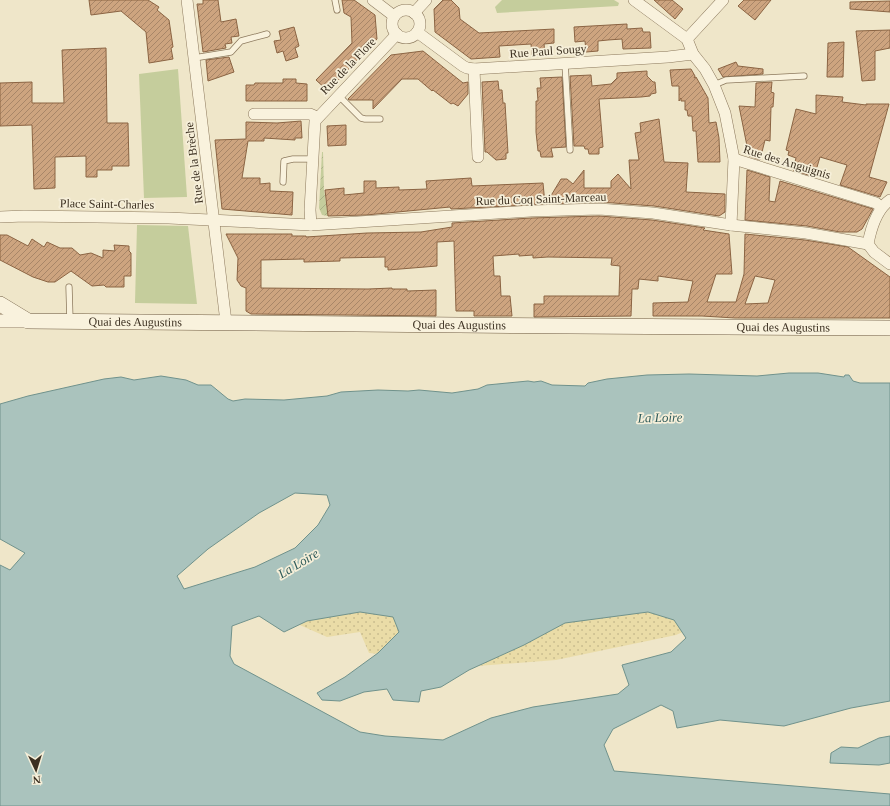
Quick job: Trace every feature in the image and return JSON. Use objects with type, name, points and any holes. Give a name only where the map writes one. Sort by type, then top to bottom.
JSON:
[{"type":"main road","points":[[0,304],[28,320]]},
{"type":"main road","name":"Quai des Augustins","points":[[28,320],[208,327],[226,322],[250,324],[571,328],[890,328]]},
{"type":"street","name":"Rue de la Brèche","points":[[187,0],[226,322]]},
{"type":"street","points":[[373,0],[394,16]]},
{"type":"street","points":[[414,13],[426,0]]},
{"type":"street","points":[[634,0],[687,39],[723,0]]},
{"type":"street","points":[[401,11],[410,11],[414,13],[420,24],[413,36],[405,38],[397,34],[394,31],[392,24],[394,16],[401,11]]},
{"type":"street","name":"Rue Paul Sougy","points":[[416,32],[463,66],[474,69],[668,57],[693,54]]},
{"type":"street","name":"Rue de la Flore","points":[[317,117],[397,34]]},
{"type":"street","name":"Rue des Anguignis","points":[[687,39],[693,54],[705,68],[714,85],[725,113],[734,159],[876,203],[881,208]]},
{"type":"street","points":[[474,69],[478,157]]},
{"type":"street","points":[[254,114],[310,114],[317,117],[314,124],[312,159],[311,225]]},
{"type":"street","points":[[731,225],[734,159]]},
{"type":"street","points":[[890,200],[881,208],[868,244],[874,252],[890,264]]},
{"type":"street","name":"Rue du Coq Saint-Marceau","points":[[214,220],[311,225],[531,211],[599,209],[653,213],[731,225],[806,233],[868,244]]},
{"type":"street","name":"Place Saint-Charles","points":[[0,217],[169,218],[214,220]]},
{"type":"street","points":[[0,321],[28,320]]},
{"type":"lane","points":[[335,0],[337,10]]},
{"type":"lane","points":[[194,58],[231,52],[241,41],[267,34]]},
{"type":"lane","points":[[565,63],[570,150]]},
{"type":"lane","points":[[714,85],[726,80],[804,76]]},
{"type":"lane","points":[[338,95],[361,118],[380,119]]},
{"type":"lane","points":[[283,182],[284,161],[293,159],[312,159]]},
{"type":"lane","points":[[69,287],[70,321]]},
{"type":"green space","points":[[502,0],[614,0],[619,3],[618,6],[497,13],[495,7]]},
{"type":"green space","points":[[178,69],[187,197],[144,198],[139,74]]},
{"type":"green space","points":[[322,152],[324,190],[328,216],[322,215],[319,208]]},
{"type":"green space","points":[[137,225],[188,226],[197,304],[135,303]]},
{"type":"sand","points":[[479,547],[392,655],[369,653],[360,632],[327,637],[293,622]]},
{"type":"sand","points":[[575,602],[736,608],[676,635],[556,660],[464,667]]},
{"type":"water","name":"La Loire","points":[[789,373],[818,373],[844,377],[845,375],[849,375],[853,381],[860,383],[890,383],[890,701],[851,708],[784,726],[720,720],[677,728],[673,711],[661,705],[613,729],[604,745],[614,771],[890,794],[890,806],[0,806],[0,565],[10,570],[25,553],[0,539],[0,404],[28,396],[104,379],[121,377],[134,380],[161,376],[186,380],[198,385],[211,385],[228,399],[233,401],[245,399],[284,400],[327,396],[341,392],[378,390],[419,390],[452,393],[478,389],[487,385],[528,381],[541,381],[552,385],[585,386],[588,383],[607,379],[647,375],[689,374],[757,376]],"holes":[[[295,493],[327,495],[330,505],[318,525],[295,548],[255,567],[184,589],[177,576],[208,549],[259,513]],[[360,612],[393,617],[399,632],[378,653],[345,677],[317,693],[322,700],[340,701],[364,692],[387,689],[393,700],[419,702],[421,691],[441,687],[469,670],[524,645],[565,623],[648,612],[674,620],[686,638],[671,652],[622,665],[629,685],[618,694],[533,707],[491,718],[443,740],[385,736],[360,732],[234,664],[230,656],[232,626],[259,616],[284,632],[307,621]]]},
{"type":"water","points":[[890,736],[890,763],[879,765],[830,763],[831,753],[841,747],[858,748],[879,738]]},
{"type":"building","points":[[89,0],[148,0],[159,7],[157,10],[169,20],[173,47],[171,48],[173,59],[149,63],[146,32],[121,11],[91,15]]},
{"type":"building","points":[[203,0],[218,0],[221,22],[236,19],[239,36],[231,37],[232,43],[225,44],[226,48],[203,52],[197,4],[203,4]]},
{"type":"building","points":[[342,0],[354,0],[375,15],[377,39],[328,91],[316,80],[352,43],[351,17],[344,13]]},
{"type":"building","points":[[443,0],[451,0],[459,8],[460,19],[479,33],[554,29],[554,43],[544,44],[545,54],[532,55],[531,44],[499,46],[500,57],[471,59],[435,32],[434,9]]},
{"type":"building","points":[[654,0],[672,0],[683,9],[675,19]]},
{"type":"building","points":[[744,0],[771,0],[755,20],[738,6]]},
{"type":"building","points":[[890,1],[890,12],[850,9],[850,2]]},
{"type":"building","points":[[627,24],[627,29],[642,28],[643,32],[650,32],[651,48],[623,49],[622,39],[598,41],[598,51],[586,52],[585,41],[575,42],[574,27]]},
{"type":"building","points":[[294,27],[299,46],[295,48],[298,57],[286,61],[283,51],[277,53],[274,41],[281,40],[279,31]]},
{"type":"building","points":[[890,30],[890,48],[875,51],[875,80],[862,81],[856,31]]},
{"type":"building","points":[[844,42],[843,77],[827,77],[828,43]]},
{"type":"building","points":[[106,48],[107,123],[128,123],[129,166],[112,166],[112,170],[97,170],[97,177],[86,177],[86,156],[55,157],[55,188],[34,189],[32,125],[0,126],[0,83],[32,82],[32,103],[64,103],[62,50]]},
{"type":"building","points":[[423,51],[463,83],[468,82],[468,94],[458,106],[453,103],[451,104],[418,79],[402,79],[373,109],[373,100],[348,99],[391,55]]},
{"type":"building","points":[[229,57],[234,72],[208,81],[206,60]]},
{"type":"building","points":[[736,62],[738,66],[763,69],[763,74],[723,77],[718,69]]},
{"type":"building","points":[[691,69],[695,76],[694,78],[696,77],[708,98],[709,123],[716,122],[719,138],[720,162],[698,162],[696,131],[693,131],[692,116],[688,116],[687,110],[685,110],[685,101],[681,101],[681,98],[679,101],[679,86],[672,86],[670,70]]},
{"type":"building","points":[[647,71],[647,76],[655,82],[656,93],[651,94],[650,96],[641,97],[599,99],[603,147],[599,148],[599,154],[589,154],[588,149],[585,149],[584,146],[574,146],[570,76],[591,75],[592,86],[611,84],[617,78],[617,73]]},
{"type":"building","points":[[562,77],[566,147],[551,148],[553,157],[541,157],[540,151],[538,151],[536,132],[536,101],[538,101],[537,88],[541,88],[540,78]]},
{"type":"building","points":[[283,79],[296,79],[296,83],[307,84],[307,101],[246,101],[246,85],[254,85],[255,83],[283,83]]},
{"type":"building","points":[[498,81],[499,90],[502,90],[503,103],[505,103],[508,153],[506,153],[506,159],[496,160],[485,152],[482,82]]},
{"type":"building","points":[[772,82],[771,92],[774,93],[773,107],[771,107],[770,141],[765,140],[760,160],[749,156],[739,106],[755,107],[756,83]]},
{"type":"building","points":[[816,95],[843,97],[842,102],[866,105],[889,104],[869,177],[887,182],[880,197],[840,185],[847,165],[820,157],[814,177],[793,170],[796,158],[788,155],[789,151],[786,150],[796,109],[816,114]]},
{"type":"building","points":[[659,119],[664,162],[688,163],[686,192],[725,194],[725,212],[719,216],[654,206],[600,202],[546,204],[561,179],[567,179],[573,184],[584,170],[584,188],[611,188],[611,181],[618,174],[631,189],[629,160],[639,160],[635,133],[641,132],[640,123]]},
{"type":"building","points":[[301,121],[302,138],[295,138],[295,140],[264,138],[264,141],[248,141],[242,178],[260,178],[260,184],[270,183],[270,191],[293,192],[292,215],[222,209],[215,140],[246,139],[246,122],[277,123]]},
{"type":"building","points":[[346,125],[346,145],[328,146],[327,126]]},
{"type":"building","points":[[747,170],[770,177],[769,201],[775,202],[780,181],[873,209],[862,229],[857,232],[840,232],[807,226],[745,220]]},
{"type":"building","points":[[471,178],[472,186],[543,183],[545,204],[451,209],[450,207],[366,215],[328,216],[325,190],[344,188],[344,195],[364,193],[364,181],[376,181],[376,188],[399,187],[399,190],[427,189],[426,181]]},
{"type":"building","points":[[599,216],[652,220],[705,228],[703,230],[729,234],[732,274],[716,274],[707,302],[736,302],[744,274],[745,234],[805,240],[848,247],[890,277],[890,318],[735,318],[653,316],[653,303],[688,302],[693,281],[658,276],[658,281],[639,279],[638,289],[632,289],[631,316],[534,317],[534,304],[544,304],[544,296],[619,296],[620,266],[611,265],[612,258],[533,258],[533,255],[519,256],[519,254],[493,256],[494,276],[500,276],[501,296],[510,296],[512,316],[474,316],[474,311],[456,311],[454,241],[437,242],[437,266],[388,270],[388,267],[385,267],[385,257],[340,258],[340,261],[304,262],[304,259],[261,260],[261,288],[392,288],[407,289],[407,291],[436,290],[436,316],[251,314],[246,311],[246,288],[241,286],[237,280],[238,258],[226,234],[292,234],[292,236],[306,237],[367,233],[421,232],[452,227],[452,223],[531,218]],"holes":[[[755,276],[775,280],[768,303],[745,304]]]},
{"type":"building","points":[[0,235],[7,235],[28,246],[32,239],[44,247],[47,242],[60,248],[72,248],[80,255],[91,253],[103,258],[103,250],[115,251],[114,245],[129,246],[129,251],[131,253],[131,276],[124,276],[124,287],[106,287],[104,285],[92,286],[71,271],[55,282],[48,282],[33,277],[0,260]]}]
